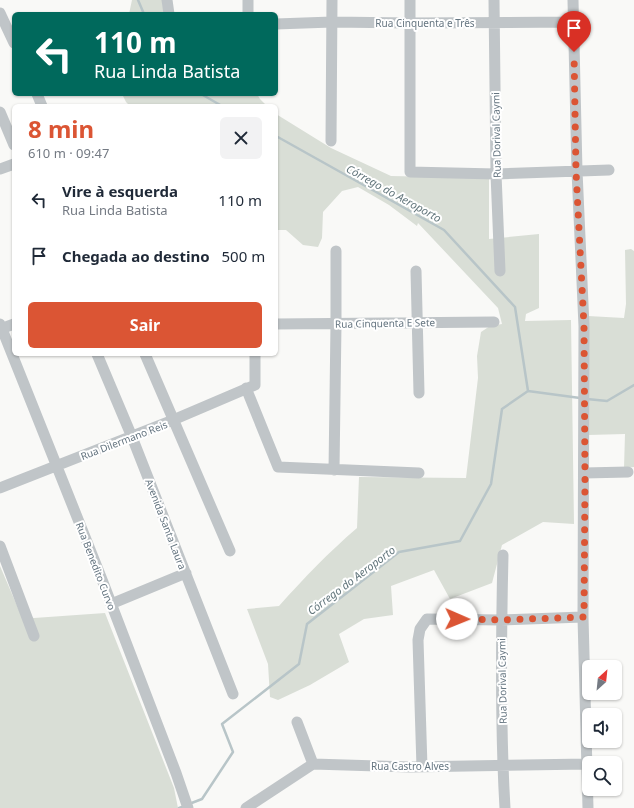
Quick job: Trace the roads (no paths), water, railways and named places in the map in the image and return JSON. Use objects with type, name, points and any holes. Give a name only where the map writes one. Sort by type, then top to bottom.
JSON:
[{"type":"street","points":[[167,0],[169,12]]},
{"type":"street","points":[[248,0],[248,12]]},
{"type":"street","points":[[331,141],[332,0]]},
{"type":"street","points":[[410,0],[410,172],[496,174],[609,170]]},
{"type":"street","name":"Rua Dorival Caymi","points":[[494,0],[496,174],[500,271]]},
{"type":"street","points":[[573,0],[576,171],[584,326],[584,617],[587,756]]},
{"type":"street","points":[[0,13],[12,38]]},
{"type":"street","name":"Rua Cinquenta e Três","points":[[278,24],[332,22],[573,22]]},
{"type":"street","points":[[0,112],[12,140]]},
{"type":"street","points":[[0,169],[12,165]]},
{"type":"street","points":[[334,470],[336,251]]},
{"type":"street","points":[[416,271],[419,393]]},
{"type":"street","name":"Rua Cinquenta E Sete","points":[[278,324],[494,322]]},
{"type":"street","points":[[1,327],[12,324]]},
{"type":"street","name":"Rua Benedito Curvo","points":[[1,327],[12,355]]},
{"type":"street","name":"Rua Benedito Curvo","points":[[12,356],[111,604],[184,794],[188,808]]},
{"type":"street","name":"Avenida Santa Laura","points":[[98,356],[132,437],[233,694]]},
{"type":"street","points":[[146,356],[230,551]]},
{"type":"street","points":[[255,356],[255,384],[246,388],[278,467],[419,473]]},
{"type":"street","name":"Rua Dilermano Reis","points":[[0,488],[132,437],[246,388]]},
{"type":"street","points":[[584,473],[628,472]]},
{"type":"street","points":[[0,546],[34,636]]},
{"type":"street","name":"Rua Dorival Caymi","points":[[503,555],[501,620],[505,808]]},
{"type":"street","points":[[111,604],[186,573]]},
{"type":"street","points":[[422,767],[418,640],[420,629],[427,619],[501,620],[584,617]]},
{"type":"street","points":[[246,808],[313,764],[297,722]]},
{"type":"street","name":"Rua Castro Alves","points":[[313,764],[422,767],[582,764]]},
{"type":"street","points":[[588,796],[588,808]]},
{"type":"waterway","name":"Córrego do Aeroporto","points":[[138,0],[143,12]]},
{"type":"waterway","name":"Córrego do Aeroporto","points":[[204,96],[218,104]]},
{"type":"waterway","name":"Córrego do Aeroporto","points":[[189,804],[202,799],[233,752],[222,724],[299,664],[307,624],[399,552],[460,541],[491,484],[502,409],[528,391],[515,307],[444,230],[278,137]]},
{"type":"waterway","points":[[587,399],[607,401],[634,385]]},
{"type":"waterway","points":[[528,391],[580,398]]},
{"type":"waterway","name":"Córrego do Aeroporto","points":[[179,808],[185,806]]}]
